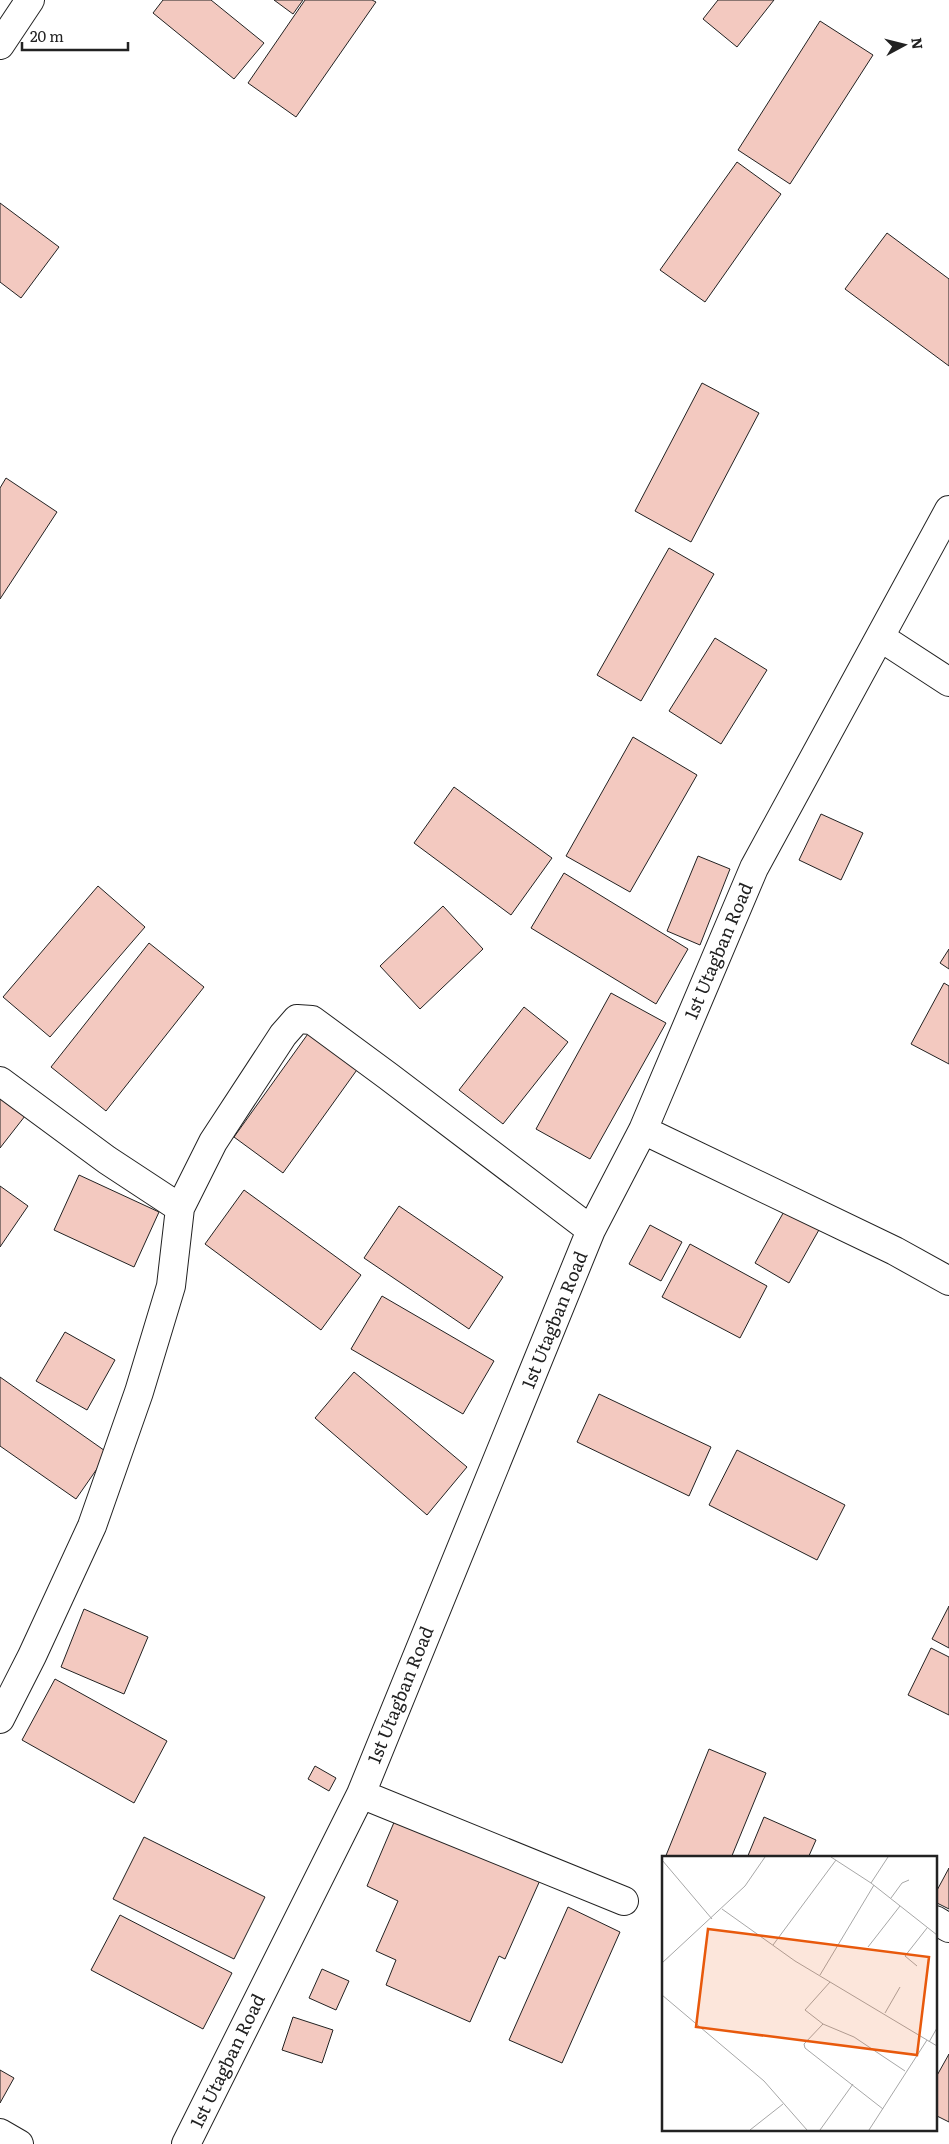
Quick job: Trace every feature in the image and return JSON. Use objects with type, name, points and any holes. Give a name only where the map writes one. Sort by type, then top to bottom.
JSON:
[{"type":"street","points":[[0,45],[30,0]]},
{"type":"street","name":"1st Utagban Road","points":[[186,2144],[361,1794],[591,1230],[643,1130],[754,868],[949,510]]},
{"type":"street","points":[[880,637],[949,682]]},
{"type":"street","points":[[0,1719],[32,1656],[92,1526],[138,1392],[171,1286],[180,1208],[213,1142],[283,1035],[297,1019],[312,1020],[591,1230]]},
{"type":"street","points":[[0,1081],[107,1160],[180,1208]]},
{"type":"street","points":[[643,1130],[895,1252],[949,1281]]},
{"type":"street","points":[[361,1794],[624,1901]]},
{"type":"street","points":[[936,1921],[949,1928]]},
{"type":"street","points":[[0,2133],[19,2144]]},
{"type":"building","points":[[163,0],[211,0],[264,43],[234,79],[153,13]]},
{"type":"building","points":[[274,0],[303,0],[293,14]]},
{"type":"building","points":[[305,0],[372,0],[376,2],[296,117],[248,83]]},
{"type":"building","points":[[718,0],[774,0],[737,47],[703,19]]},
{"type":"building","points":[[820,21],[873,55],[790,184],[738,150]]},
{"type":"building","points":[[737,162],[781,194],[705,302],[660,270]]},
{"type":"building","points":[[0,203],[59,247],[21,298],[0,282]]},
{"type":"building","points":[[887,233],[949,279],[949,366],[845,289]]},
{"type":"building","points":[[702,383],[759,413],[691,542],[635,511]]},
{"type":"building","points":[[6,478],[57,512],[0,599],[0,488]]},
{"type":"building","points":[[669,548],[714,574],[641,701],[597,675]]},
{"type":"building","points":[[715,638],[767,670],[721,744],[669,711]]},
{"type":"building","points":[[633,737],[697,775],[630,892],[566,856]]},
{"type":"building","points":[[454,787],[552,858],[511,915],[414,843]]},
{"type":"building","points":[[821,814],[863,833],[841,880],[799,860]]},
{"type":"building","points":[[698,856],[730,869],[700,945],[667,931]]},
{"type":"building","points":[[564,873],[688,949],[656,1004],[531,928]]},
{"type":"building","points":[[98,886],[145,927],[50,1037],[3,997]]},
{"type":"building","points":[[443,906],[483,949],[420,1009],[380,966]]},
{"type":"building","points":[[149,943],[204,987],[106,1111],[51,1067]]},
{"type":"building","points":[[949,949],[949,969],[940,963]]},
{"type":"building","points":[[944,983],[949,986],[949,1064],[911,1044]]},
{"type":"building","points":[[611,993],[666,1023],[590,1159],[536,1129]]},
{"type":"building","points":[[524,1007],[568,1042],[503,1124],[459,1090]]},
{"type":"building","points":[[315,1024],[364,1060],[283,1173],[234,1137]]},
{"type":"building","points":[[0,1096],[25,1116],[0,1148]]},
{"type":"building","points":[[79,1175],[159,1212],[134,1267],[54,1230]]},
{"type":"building","points":[[0,1186],[28,1206],[0,1247]]},
{"type":"building","points":[[244,1190],[361,1275],[321,1330],[205,1244]]},
{"type":"building","points":[[399,1206],[503,1277],[469,1329],[364,1258]]},
{"type":"building","points":[[786,1208],[820,1228],[789,1283],[755,1263]]},
{"type":"building","points":[[650,1225],[682,1242],[661,1281],[629,1264]]},
{"type":"building","points":[[690,1244],[767,1286],[740,1338],[662,1297]]},
{"type":"building","points":[[382,1296],[494,1361],[463,1414],[351,1349]]},
{"type":"building","points":[[65,1332],[115,1360],[87,1410],[36,1381]]},
{"type":"building","points":[[354,1372],[467,1467],[427,1515],[315,1418]]},
{"type":"building","points":[[0,1377],[108,1453],[76,1499],[0,1446]]},
{"type":"building","points":[[599,1394],[711,1447],[689,1496],[577,1442]]},
{"type":"building","points":[[737,1450],[845,1505],[817,1560],[709,1505]]},
{"type":"building","points":[[949,1606],[949,1648],[932,1639]]},
{"type":"building","points":[[84,1609],[148,1637],[124,1694],[61,1667]]},
{"type":"building","points":[[931,1648],[949,1657],[949,1715],[908,1695]]},
{"type":"building","points":[[55,1679],[167,1741],[134,1803],[22,1740]]},
{"type":"building","points":[[709,1749],[766,1773],[732,1856],[666,1856]]},
{"type":"building","points":[[315,1766],[336,1778],[329,1791],[308,1779]]},
{"type":"building","points":[[398,1813],[541,1878],[505,1959],[499,1956],[470,2022],[386,1985],[396,1960],[376,1951],[398,1901],[367,1886]]},
{"type":"building","points":[[764,1817],[816,1840],[809,1856],[748,1856]]},
{"type":"building","points":[[144,1837],[265,1897],[234,1959],[113,1899]]},
{"type":"building","points":[[949,1868],[949,1909],[936,1902],[936,1892]]},
{"type":"building","points":[[568,1907],[620,1932],[562,2063],[509,2040]]},
{"type":"building","points":[[120,1915],[232,1973],[203,2029],[91,1970]]},
{"type":"building","points":[[322,1969],[349,1981],[336,2010],[309,1998]]},
{"type":"building","points":[[293,2017],[333,2030],[322,2063],[282,2050]]},
{"type":"building","points":[[949,2054],[949,2122],[936,2116],[936,2077]]},
{"type":"building","points":[[0,2070],[14,2078],[0,2103]]}]
